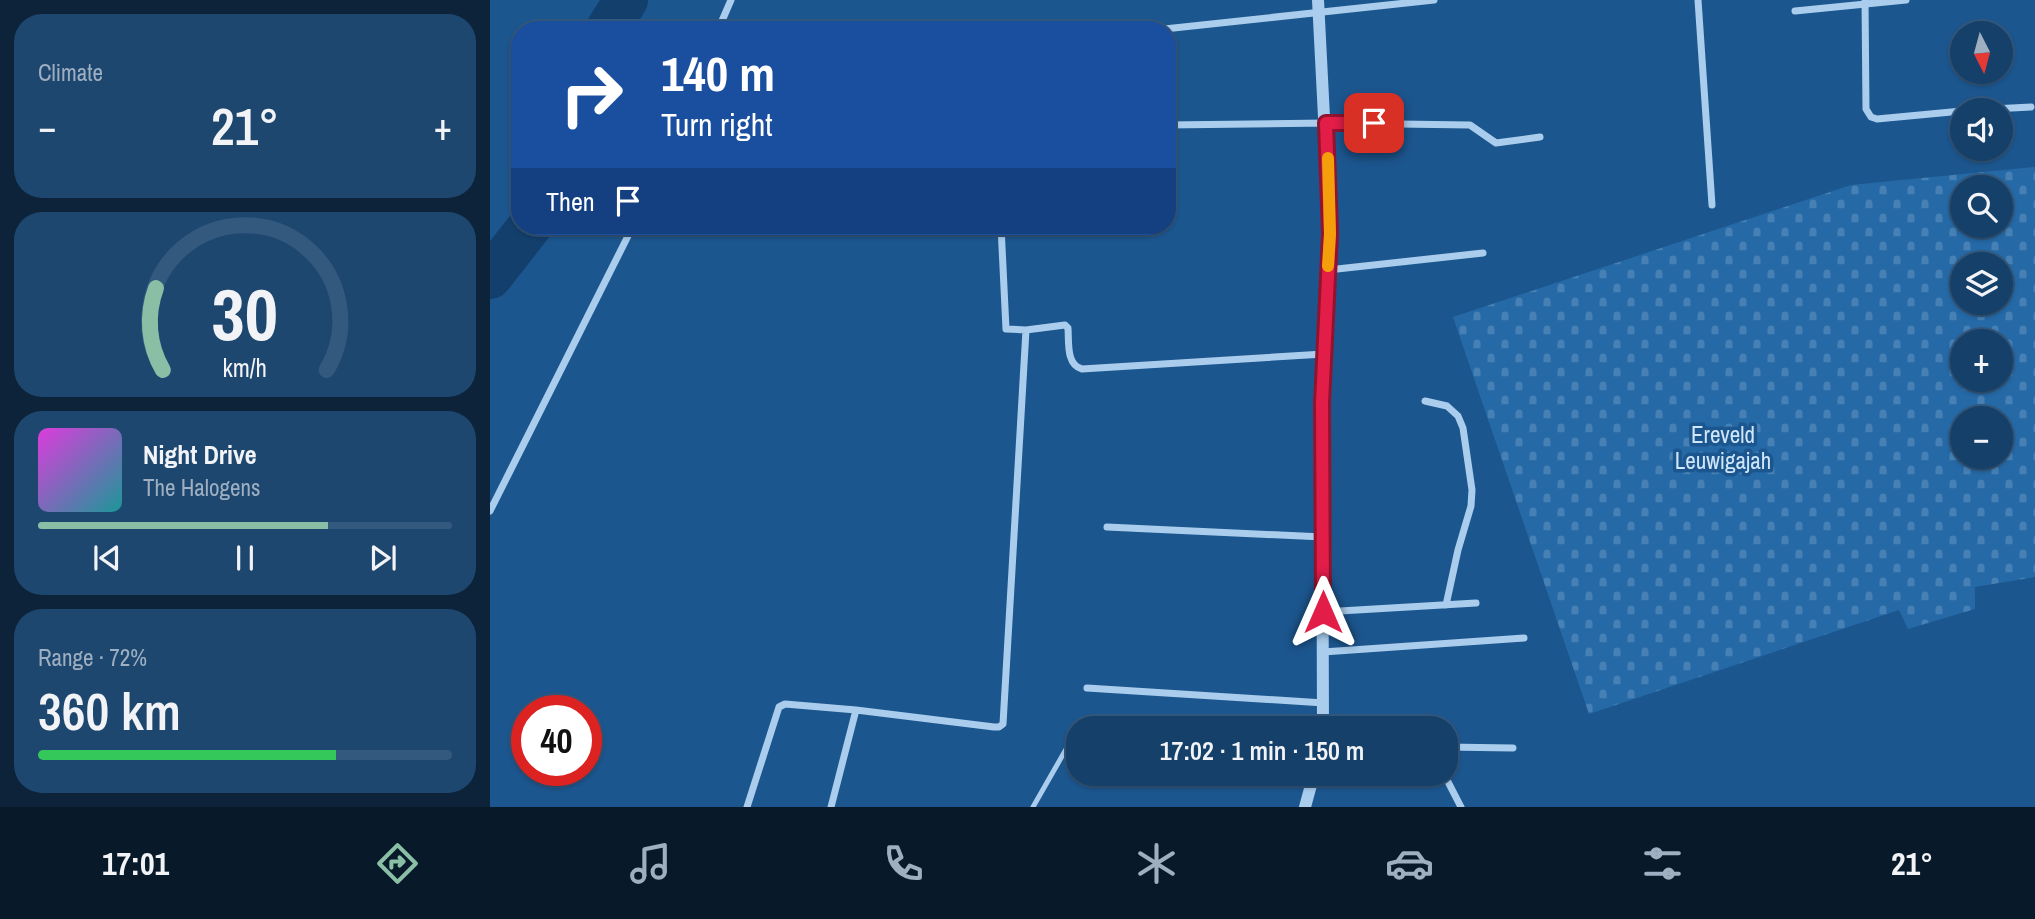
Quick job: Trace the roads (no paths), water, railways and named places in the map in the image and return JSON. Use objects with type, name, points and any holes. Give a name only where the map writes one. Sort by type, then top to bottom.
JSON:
[{"type":"street","points":[[722,21],[731,0]]},
{"type":"street","points":[[1176,27],[1318,6],[1434,0]]},
{"type":"street","points":[[1698,0],[1712,205]]},
{"type":"street","points":[[1795,11],[1906,0]]},
{"type":"street","points":[[1865,2],[1866,109],[1871,117],[1877,119],[1950,112]]},
{"type":"street","points":[[1318,6],[1329,186],[1322,403],[1324,716]]},
{"type":"street","points":[[2013,108],[2031,107]]},
{"type":"street","points":[[1176,125],[1470,125],[1493,142],[1540,137]]},
{"type":"street","points":[[490,511],[628,235]]},
{"type":"street","points":[[1001,235],[1005,327],[1009,330],[1026,330],[1067,326],[1071,363],[1082,369],[1324,354]]},
{"type":"street","points":[[1328,270],[1483,253]]},
{"type":"street","points":[[747,807],[779,707],[791,703],[994,727],[1003,724],[1026,330]]},
{"type":"street","points":[[1425,401],[1447,405],[1458,416],[1463,428],[1472,490],[1471,506],[1446,605]]},
{"type":"street","points":[[1107,527],[1324,537]]},
{"type":"street","points":[[1323,612],[1476,603]]},
{"type":"street","points":[[1323,652],[1524,638]]},
{"type":"street","points":[[1087,688],[1325,703]]},
{"type":"street","points":[[831,807],[856,710]]},
{"type":"street","points":[[1458,747],[1513,748]]},
{"type":"street","points":[[1305,807],[1311,786]]},
{"type":"street","points":[[1450,786],[1461,807]]},
{"type":"lane","points":[[1033,807],[1066,749]]},
{"type":"waterway","points":[[613,21],[626,0]]},
{"type":"waterway","points":[[490,277],[523,235]]},
{"type":"park label","name":"Ereveld Leuwigajah","points":[[1723,448]]}]
